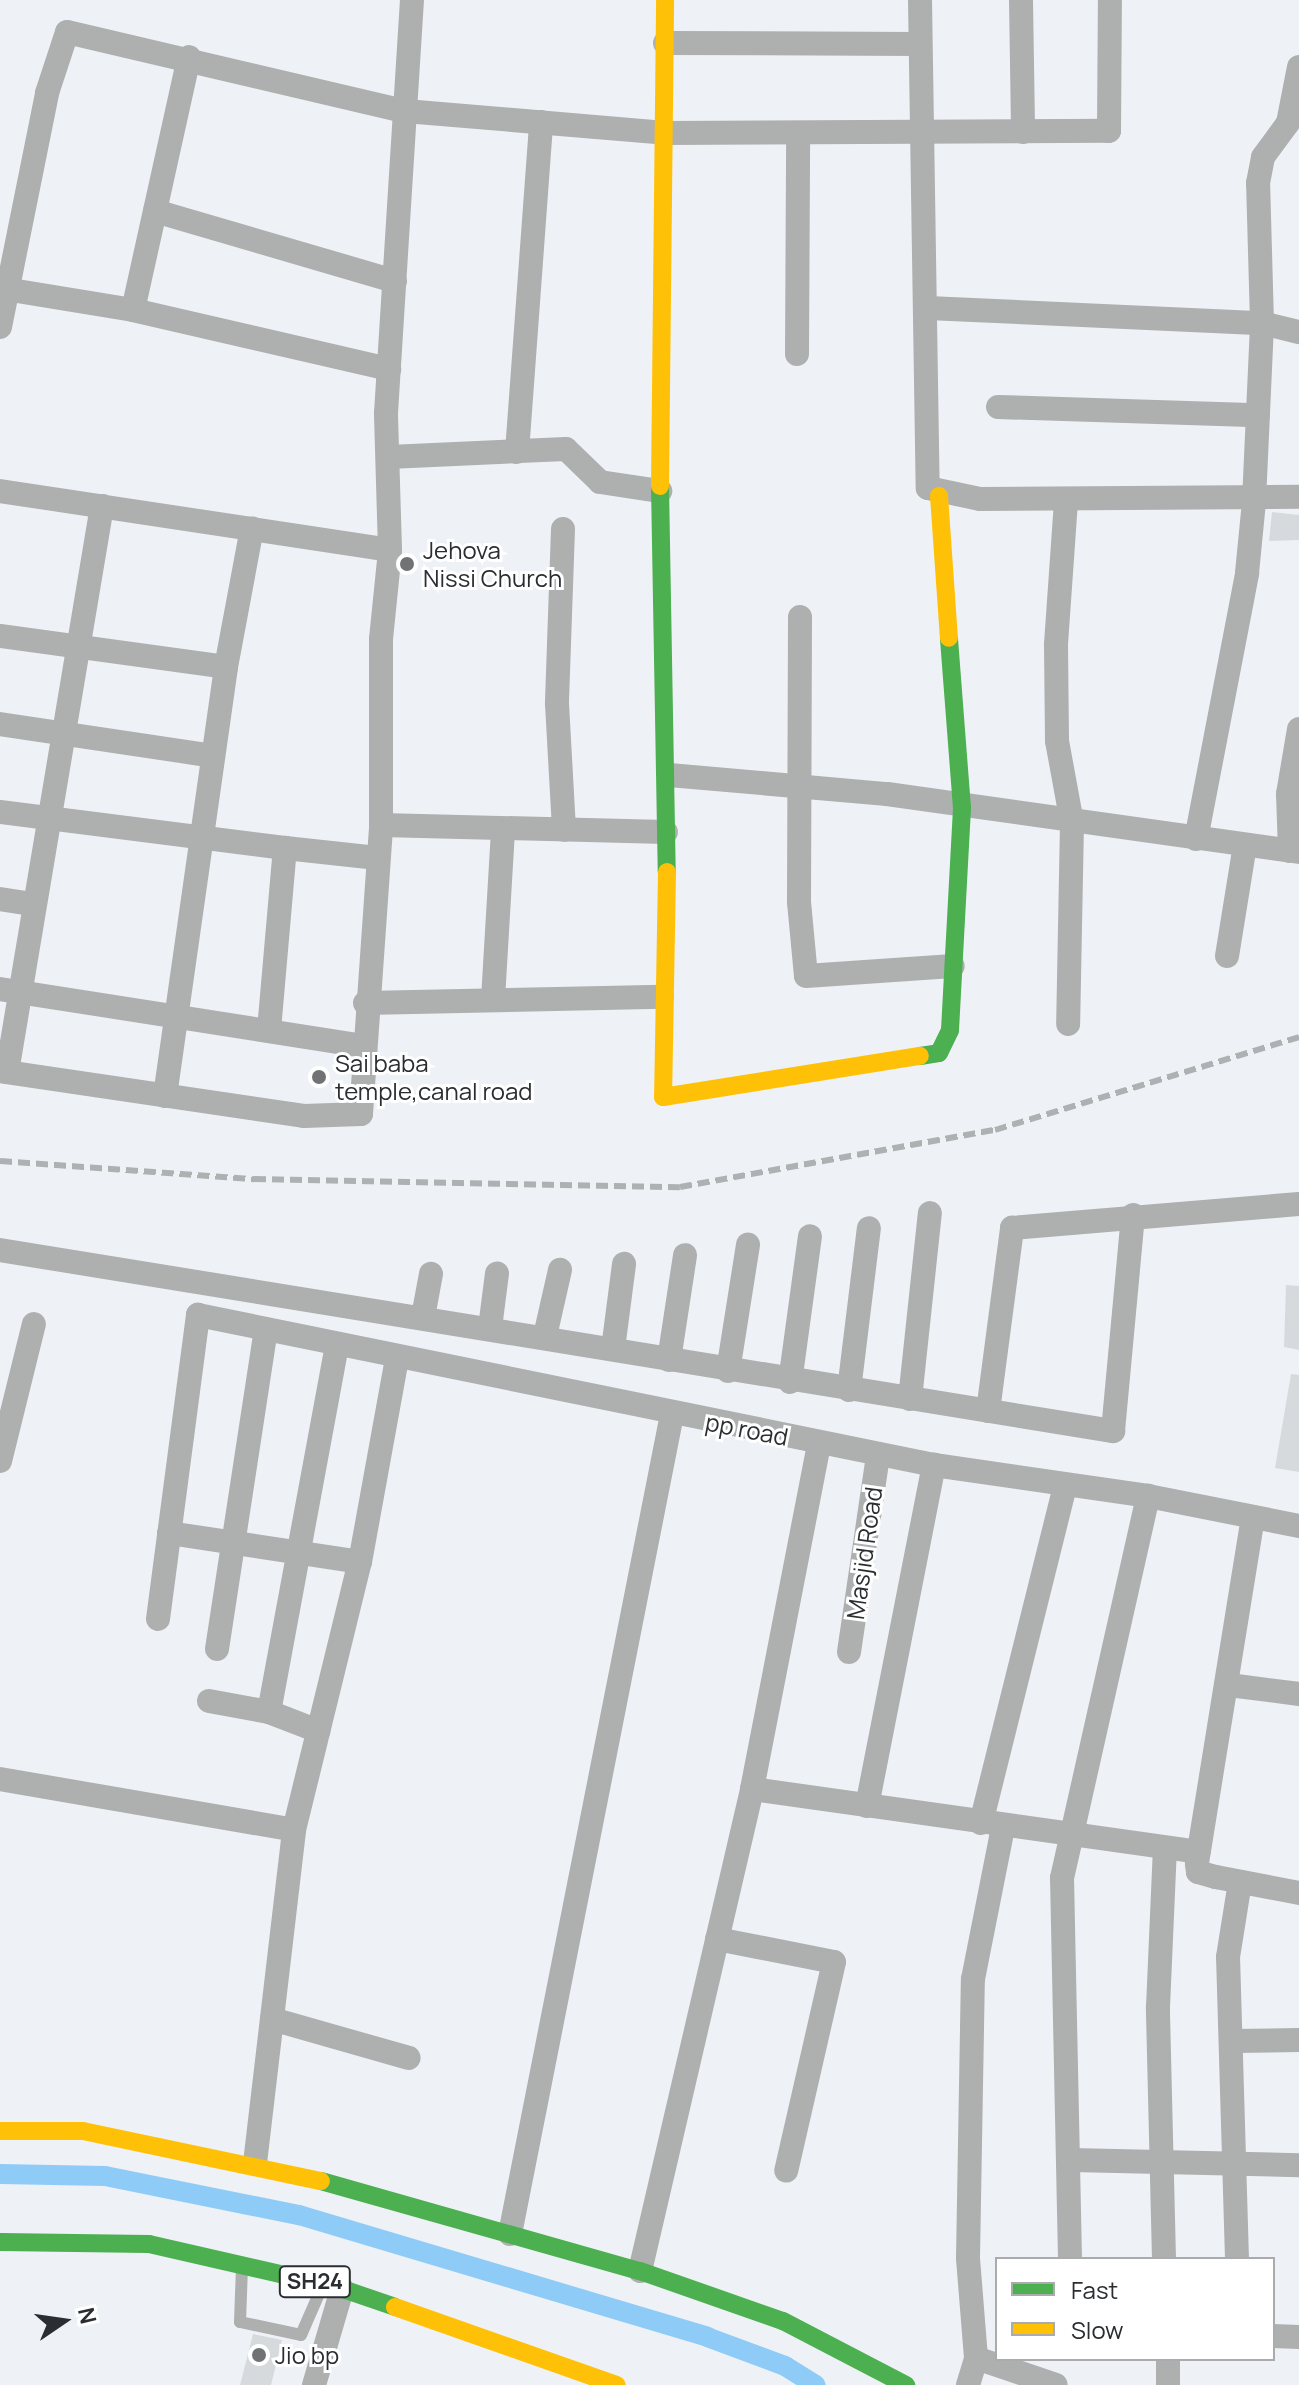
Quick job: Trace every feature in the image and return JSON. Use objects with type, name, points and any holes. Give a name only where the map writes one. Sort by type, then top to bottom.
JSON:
[{"type":"street","points":[[102,506],[73,646],[33,904],[10,991],[3,1072],[304,1116],[361,1114],[365,1003],[381,825],[381,639],[390,550],[389,369],[412,0]]},
{"type":"street","points":[[665,0],[660,491],[669,775],[662,997],[663,1097],[939,1053],[950,1030],[962,808],[939,496]]},
{"type":"street","points":[[920,0],[928,308],[928,488],[939,496],[1066,501],[1254,501],[1299,497]]},
{"type":"street","points":[[1021,0],[1023,132]]},
{"type":"street","points":[[0,327],[5,289],[67,32],[189,57],[405,111],[665,133],[1109,131],[1110,0]]},
{"type":"street","points":[[665,43],[919,44]]},
{"type":"street","points":[[133,310],[189,57]]},
{"type":"street","points":[[1196,839],[1247,573],[1254,501],[1262,323],[1258,183],[1263,157],[1288,123],[1299,67]]},
{"type":"street","points":[[517,452],[541,122]]},
{"type":"street","points":[[797,354],[798,133]]},
{"type":"street","points":[[155,211],[395,281]]},
{"type":"street","points":[[5,289],[133,310],[389,369]]},
{"type":"street","points":[[928,308],[1262,323],[1299,332]]},
{"type":"street","points":[[998,407],[1258,415]]},
{"type":"street","points":[[389,457],[566,449],[600,482],[660,491]]},
{"type":"street","points":[[0,491],[390,550]]},
{"type":"street","points":[[1066,501],[1056,593],[1057,741],[1072,823],[1068,1024]]},
{"type":"street","points":[[165,1096],[226,667],[252,528]]},
{"type":"street","points":[[563,529],[557,704],[564,830]]},
{"type":"street","points":[[800,617],[802,785],[799,902],[806,976],[953,966]]},
{"type":"street","points":[[0,636],[226,667]]},
{"type":"street","points":[[0,724],[213,756]]},
{"type":"street","points":[[669,775],[802,785],[1294,851],[1288,794],[1299,729]]},
{"type":"street","points":[[0,812],[201,842],[377,858]]},
{"type":"street","points":[[381,825],[503,832],[666,832]]},
{"type":"street","points":[[493,999],[503,832]]},
{"type":"street","points":[[1227,956],[1245,845]]},
{"type":"street","points":[[269,1030],[285,848]]},
{"type":"street","points":[[0,899],[33,904]]},
{"type":"street","points":[[10,991],[363,1046]]},
{"type":"street","points":[[365,1003],[662,997]]},
{"type":"street","points":[[988,1411],[1012,1228],[1133,1215],[1299,1204]]},
{"type":"street","points":[[910,1399],[930,1213]]},
{"type":"street","points":[[0,1250],[545,1336],[790,1382],[1113,1431],[1133,1215]]},
{"type":"street","points":[[849,1390],[869,1228]]},
{"type":"street","points":[[790,1382],[810,1236]]},
{"type":"street","points":[[728,1371],[748,1245]]},
{"type":"street","points":[[669,1360],[685,1255]]},
{"type":"street","points":[[613,1349],[624,1264]]},
{"type":"street","points":[[545,1336],[560,1270]]},
{"type":"street","points":[[490,1328],[497,1273]]},
{"type":"street","points":[[423,1317],[431,1274]]},
{"type":"street","name":"pp road","points":[[169,1533],[198,1315],[878,1455],[1065,1486],[1148,1496],[1299,1526]]},
{"type":"street","points":[[0,1461],[5,1418],[34,1324]]},
{"type":"street","points":[[217,1649],[266,1330]]},
{"type":"street","points":[[269,1712],[337,1345]]},
{"type":"street","points":[[255,2163],[294,1830],[360,1562],[397,1358]]},
{"type":"street","points":[[510,2234],[672,1414]]},
{"type":"street","points":[[640,2271],[752,1789],[819,1443]]},
{"type":"street","name":"Masjid Road","points":[[849,1652],[878,1455]]},
{"type":"street","points":[[867,1806],[934,1465]]},
{"type":"street","points":[[968,2385],[986,2353],[968,2258],[973,1979],[992,1825],[1065,1486]]},
{"type":"street","points":[[1070,2257],[1071,2160],[1062,1878],[1148,1496]]},
{"type":"street","points":[[1253,1517],[1198,1872],[1299,1893]]},
{"type":"street","points":[[158,1619],[169,1533],[298,1557],[360,1562]]},
{"type":"street","points":[[1229,1685],[1299,1694]]},
{"type":"street","points":[[209,1701],[269,1712],[318,1731]]},
{"type":"street","points":[[0,1779],[294,1830]]},
{"type":"street","points":[[752,1789],[1199,1852]]},
{"type":"street","points":[[1164,2257],[1160,2162],[1165,1848]]},
{"type":"street","points":[[1237,2257],[1229,1935],[1240,1882]]},
{"type":"street","points":[[717,1939],[834,1962],[786,2171]]},
{"type":"street","points":[[272,2019],[409,2058]]},
{"type":"street","points":[[1234,2041],[1299,2040]]},
{"type":"street","points":[[0,2131],[83,2131],[255,2163],[510,2234],[640,2271],[783,2321],[906,2385]]},
{"type":"street","points":[[1071,2160],[1299,2165]]},
{"type":"street","name":"SH24","points":[[0,2242],[149,2244],[242,2265],[333,2287],[617,2385]]},
{"type":"street","points":[[314,2385],[333,2287]]},
{"type":"street","points":[[1275,2336],[1299,2337]]},
{"type":"street","points":[[1004,2361],[1056,2385]]},
{"type":"street","points":[[1168,2361],[1168,2385]]},
{"type":"lane","points":[[242,2265],[240,2322],[301,2335],[333,2287]]},
{"type":"building","points":[[1272,512],[1299,515],[1299,540],[1269,541]]},
{"type":"building","points":[[1286,1285],[1299,1286],[1299,1350],[1284,1347]]},
{"type":"building","points":[[1291,1374],[1299,1375],[1299,1472],[1275,1468]]},
{"type":"building","points":[[253,2334],[282,2340],[271,2385],[240,2385]]},
{"type":"waterway","points":[[0,2174],[105,2176],[299,2215],[707,2337],[785,2366],[815,2385]]},
{"type":"railway","points":[[0,1161],[254,1179],[680,1187],[995,1130],[1299,1037]]},
{"type":"traffic: fast","points":[[660,486],[667,872]]},
{"type":"traffic: fast","points":[[920,1056],[939,1053],[950,1030],[962,808],[949,638]]},
{"type":"traffic: fast","points":[[321,2181],[640,2271],[783,2321],[906,2385]]},
{"type":"traffic: fast","points":[[0,2242],[149,2244],[337,2287],[395,2307]]},
{"type":"traffic: slow","points":[[660,486],[665,0]]},
{"type":"traffic: slow","points":[[939,496],[949,638]]},
{"type":"traffic: slow","points":[[667,872],[663,1097],[920,1056]]},
{"type":"traffic: slow","points":[[0,2131],[83,2131],[321,2181]]},
{"type":"traffic: slow","points":[[395,2307],[617,2385]]},
{"type":"place","name":"Jehova Nissi Church","points":[[407,564]]},
{"type":"place","name":"Sai baba temple,canal road","points":[[319,1077]]},
{"type":"place","name":"Jio bp","points":[[259,2355]]}]
